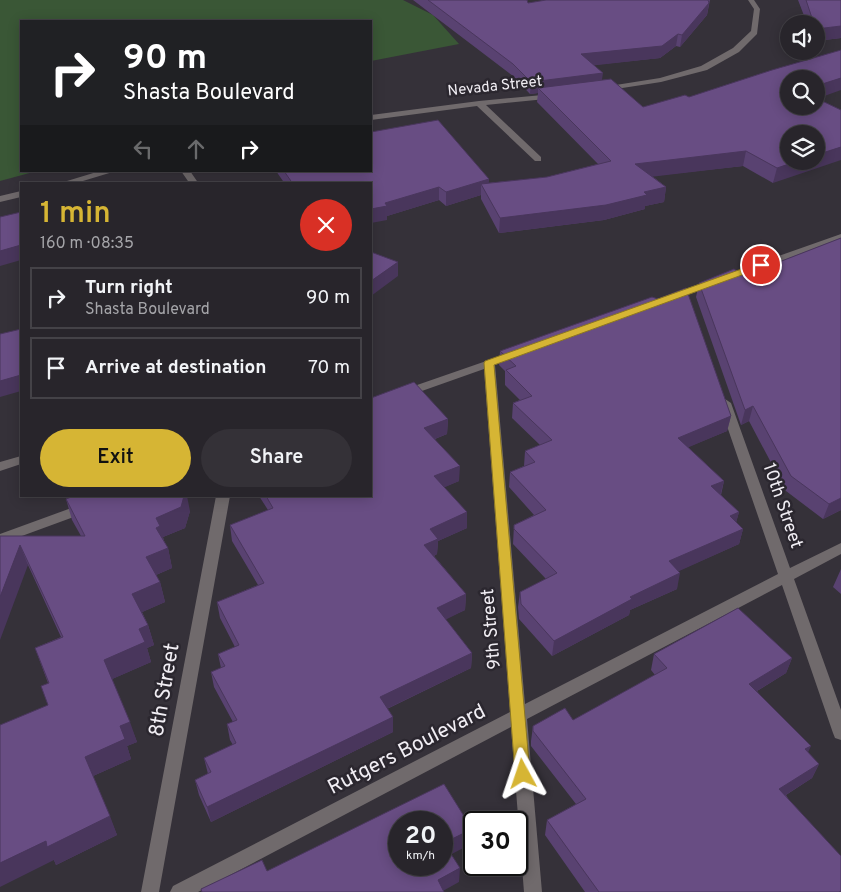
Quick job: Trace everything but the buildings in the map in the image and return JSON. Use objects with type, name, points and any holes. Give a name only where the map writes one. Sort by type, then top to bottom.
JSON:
[{"type":"street","points":[[597,90],[661,80],[704,68],[736,50],[754,32],[757,9],[751,0]]},
{"type":"street","name":"Nevada Street","points":[[372,118],[479,103],[558,95]]},
{"type":"street","points":[[479,103],[538,159]]},
{"type":"street","points":[[69,182],[108,172]]},
{"type":"street","points":[[186,172],[193,182]]},
{"type":"street","points":[[0,199],[20,194]]},
{"type":"street","points":[[660,301],[688,296],[841,237]]},
{"type":"street","points":[[372,405],[525,350]]},
{"type":"street","name":"9th Street","points":[[489,363],[533,892]]},
{"type":"street","name":"10th Street","points":[[722,393],[841,733]]},
{"type":"street","points":[[0,468],[20,460]]},
{"type":"street","name":"8th Street","points":[[150,892],[223,497]]},
{"type":"street","points":[[0,539],[100,503]]},
{"type":"street","name":"Rutgers Boulevard","points":[[179,892],[841,548]]},
{"type":"green space","points":[[0,0],[403,0],[433,15],[459,44],[372,61],[372,20],[20,20],[20,172],[33,172],[0,181]]},
{"type":"route","points":[[523,774],[489,363],[761,265]]}]
